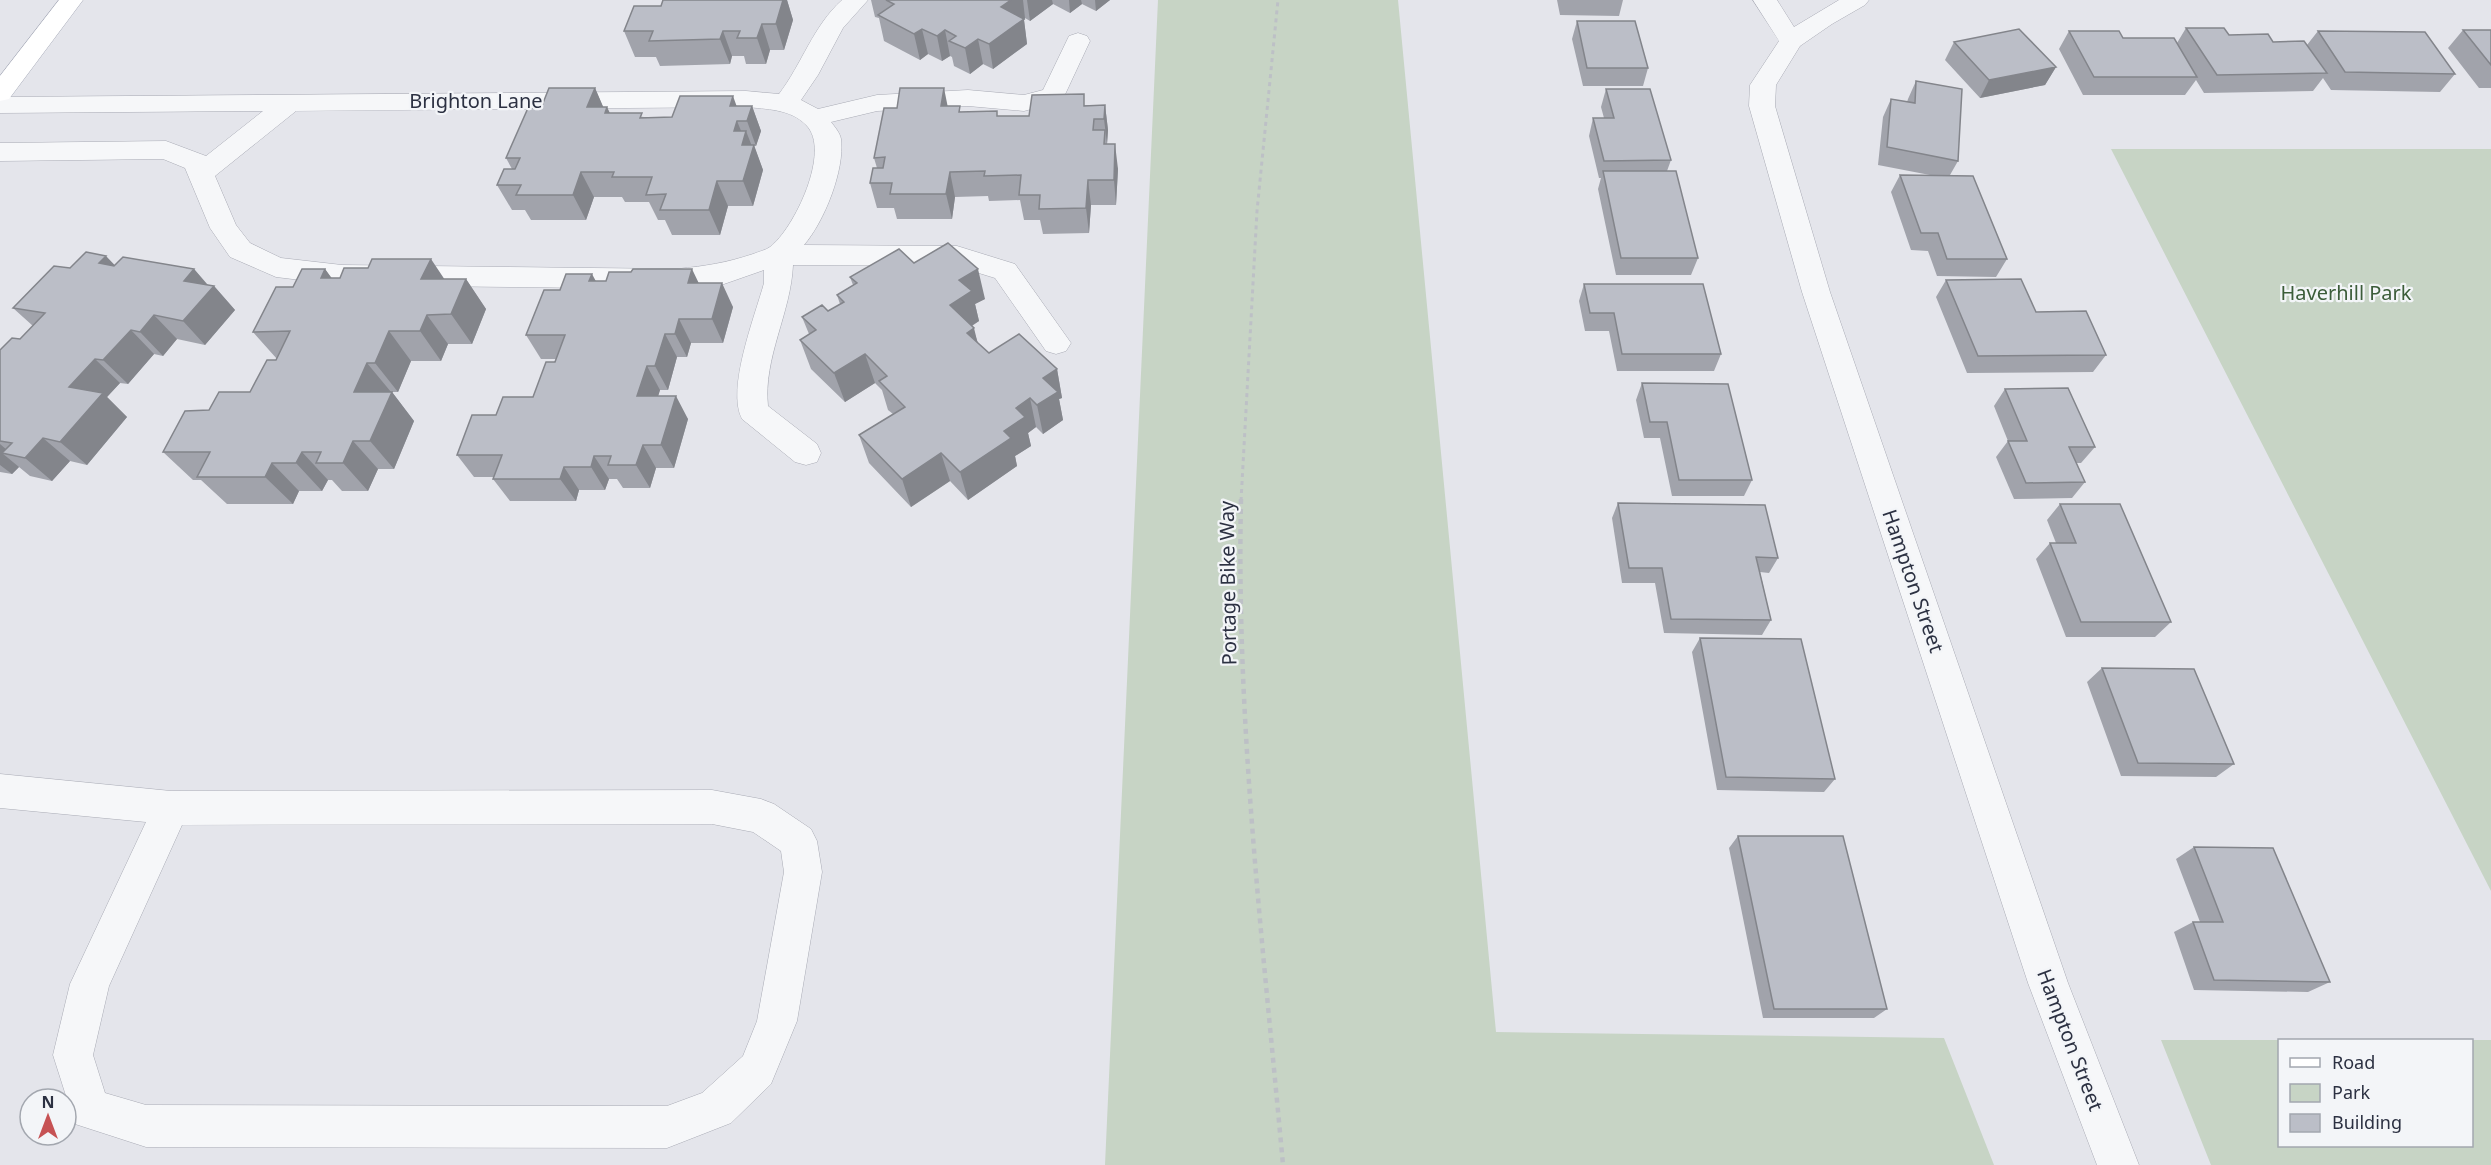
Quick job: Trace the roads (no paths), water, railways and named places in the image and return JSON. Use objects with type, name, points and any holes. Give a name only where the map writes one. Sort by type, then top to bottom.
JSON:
[{"type":"main road","points":[[0,93],[71,0]]},
{"type":"street","points":[[786,103],[807,74],[824,36],[839,13],[856,0]]},
{"type":"street","points":[[1765,0],[1791,41],[1823,19],[1857,0]]},
{"type":"street","points":[[806,453],[753,411],[751,386],[778,283],[779,255],[804,227],[825,174],[828,137],[815,118],[877,103],[968,98],[1024,103],[1053,95],[1078,41]]},
{"type":"street","name":"Hampton Street","points":[[1791,41],[1763,85],[1762,106],[1807,259],[2044,972],[2118,1165]]},
{"type":"street","name":"Brighton Lane","points":[[0,105],[746,99],[786,103],[815,118]]},
{"type":"street","points":[[201,174],[289,103]]},
{"type":"street","points":[[0,152],[166,150],[196,162],[224,228],[240,250],[276,267],[342,275],[677,279],[724,274],[779,255],[957,256],[1005,271],[1056,343]]},
{"type":"street","points":[[0,791],[171,808],[712,807],[761,816],[798,840],[803,872],[777,1021],[757,1070],[716,1108],[667,1127],[146,1126],[90,1109],[73,1055],[90,984],[171,808]]},
{"type":"park label","name":"Haverhill Park","points":[[2346,293]]}]
